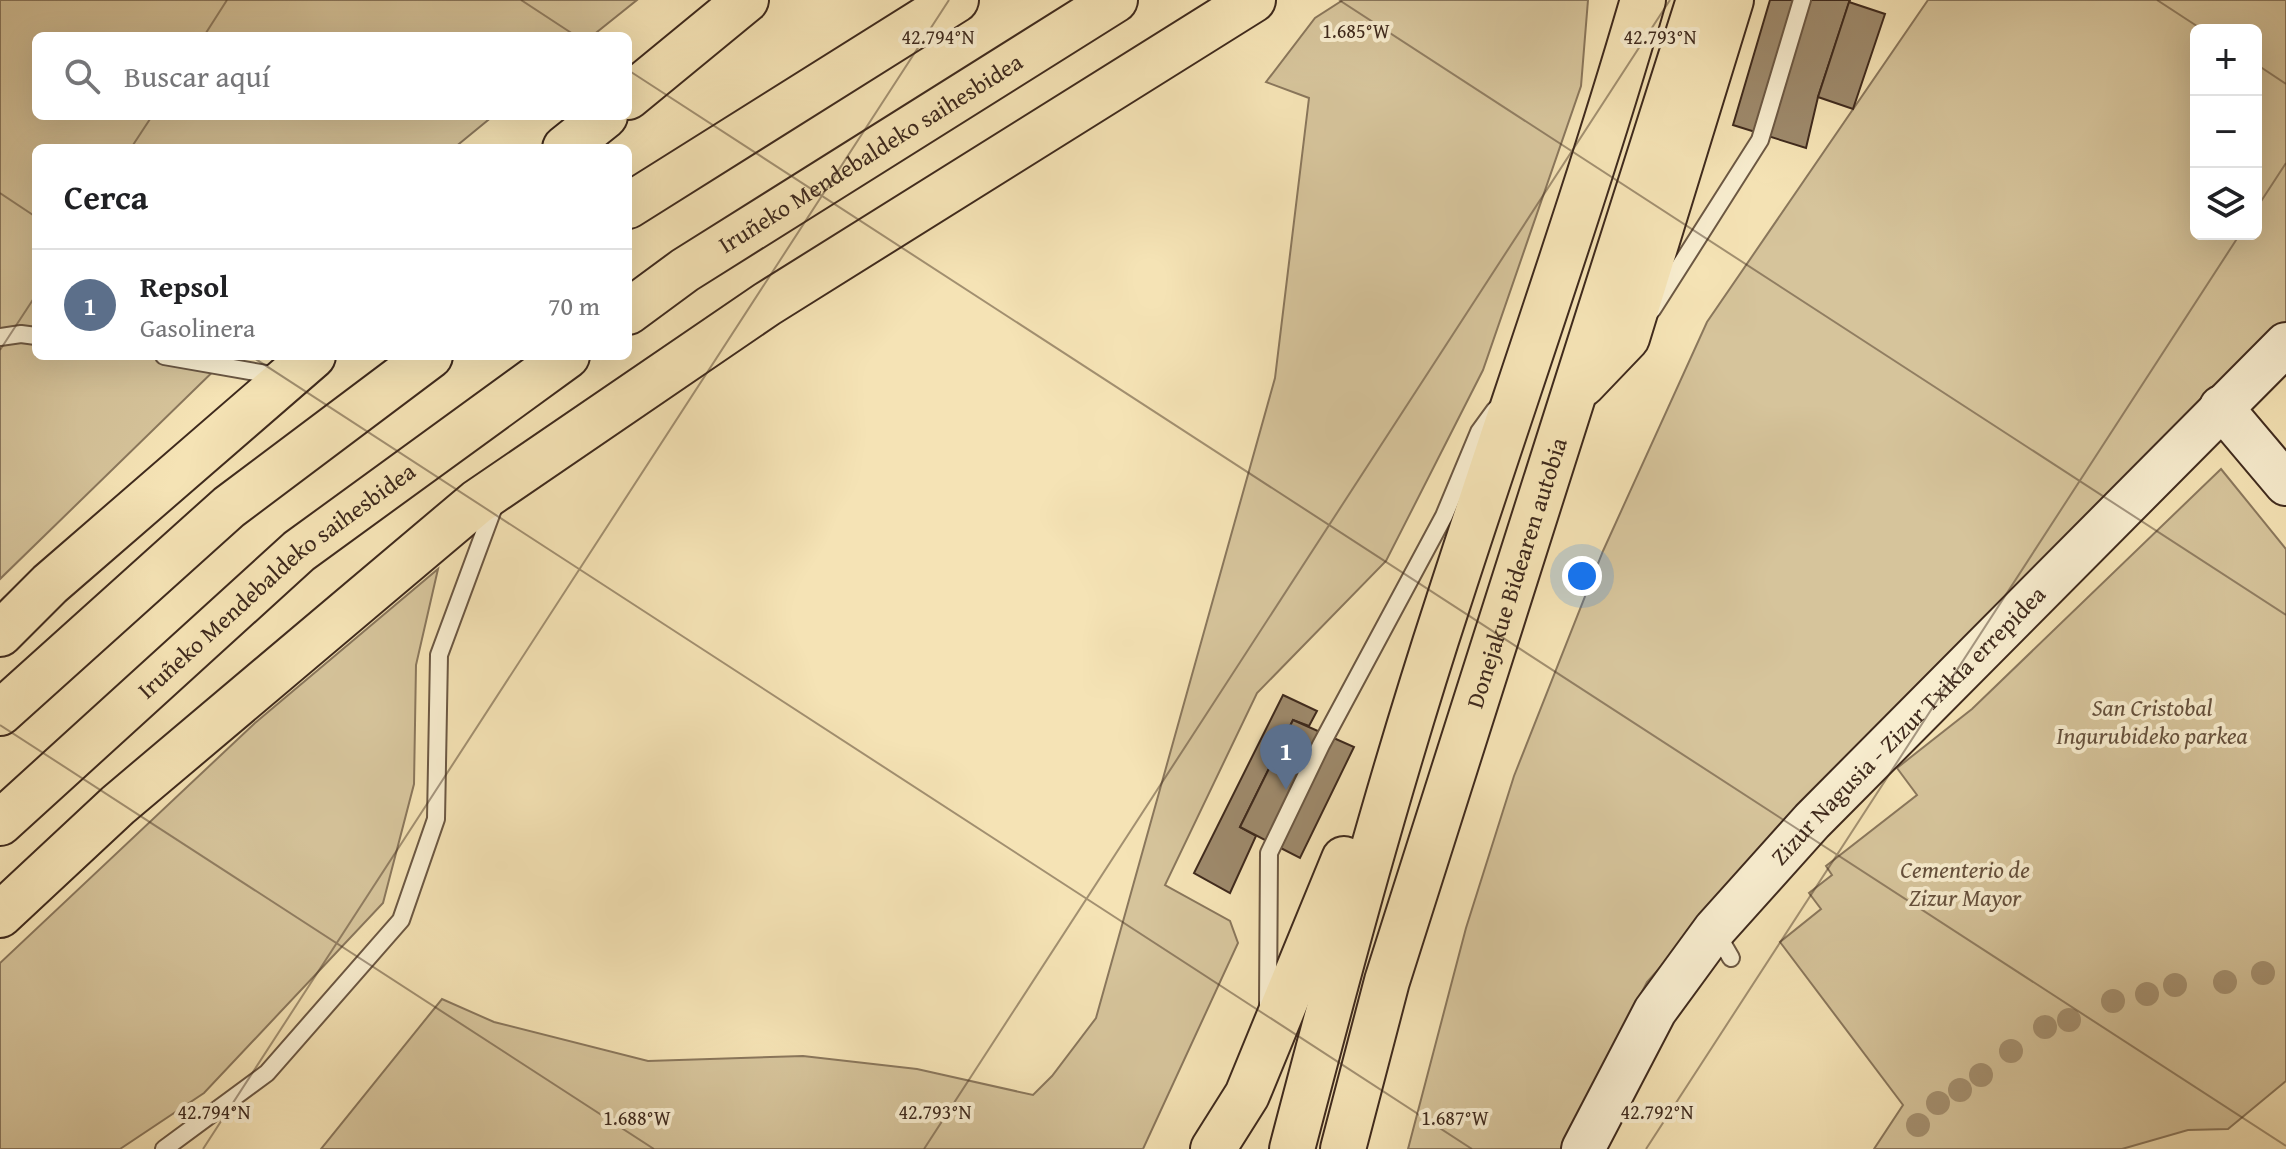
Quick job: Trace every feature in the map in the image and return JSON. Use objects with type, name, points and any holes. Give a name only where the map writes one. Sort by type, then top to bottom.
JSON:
[{"type":"highway","points":[[632,94],[746,0]]},
{"type":"highway","points":[[632,203],[956,0]]},
{"type":"highway","name":"Iruñeko Mendebaldeko saihesbidea","points":[[632,309],[699,262],[1115,0]]},
{"type":"highway","points":[[0,915],[118,805],[477,502],[767,304],[1253,0]]},
{"type":"highway","points":[[1620,0],[1627,55]]},
{"type":"highway","points":[[1292,1149],[1360,889],[1447,604],[1529,364],[1643,0]]},
{"type":"highway","name":"Donejakue Bidearen autobia","points":[[1343,1149],[1387,981],[1699,0]]},
{"type":"highway","points":[[1576,392],[1627,338],[1731,0]]},
{"type":"highway","points":[[570,144],[600,120]]},
{"type":"highway","points":[[0,713],[229,507],[425,360]]},
{"type":"highway","name":"Iruñeko Mendebaldeko saihesbidea","points":[[0,823],[299,551],[562,360]]},
{"type":"highway","points":[[0,634],[50,584],[301,367]]},
{"type":"highway","points":[[1213,1149],[1255,1076],[1447,604]]},
{"type":"highway","points":[[1241,1149],[1255,1076]]},
{"type":"street","name":"Zizur Nagusia - Zizur Txikia errepidea","points":[[1583,1149],[1655,1011],[1723,944],[1812,821],[2286,344]]},
{"type":"street","points":[[2221,407],[2286,484]]},
{"type":"lane","points":[[1627,338],[1660,300],[1760,140],[1802,0]]},
{"type":"lane","points":[[0,337],[32,336]]},
{"type":"lane","points":[[214,360],[301,367]]},
{"type":"lane","points":[[1255,1076],[1269,992],[1269,853],[1321,745],[1444,516],[1479,432],[1529,364]]},
{"type":"lane","points":[[164,1149],[267,1073],[401,920],[436,819],[439,655],[502,485]]},
{"type":"green space","points":[[0,0],[637,0],[597,32],[32,32],[32,120],[488,120],[459,144],[32,144],[32,360],[225,360],[0,579]]},
{"type":"green space","points":[[1343,0],[1588,0],[1581,86],[1483,370],[1386,561],[1257,693],[1165,885],[1230,921],[1238,943],[1143,1149],[321,1149],[442,999],[494,1022],[648,1061],[803,1056],[917,1069],[1033,1095],[1052,1076],[1096,1018],[1275,378],[1309,98],[1266,82],[1315,18]]},
{"type":"green space","points":[[1928,0],[2286,0],[2286,323],[1778,836],[1647,982],[1561,1149],[1408,1149],[1466,928],[1514,776],[1603,551],[1707,322]]},
{"type":"green space","name":"San Cristobal Ingurubideko parkea","points":[[2221,469],[2286,549],[2286,1081],[2228,1129],[2188,1130],[2122,1149],[1874,1149],[1903,1105],[1780,942],[1821,909],[1809,893],[1832,875],[1826,866],[1917,795],[1897,768],[1972,709]]},
{"type":"green space","points":[[438,569],[416,665],[414,784],[383,903],[204,1093],[120,1149],[0,1149],[0,963],[255,723]]},
{"type":"building","points":[[1770,0],[1850,0],[1818,97],[1806,148],[1733,125]]},
{"type":"building","points":[[1849,2],[1885,14],[1853,109],[1818,97]]},
{"type":"building","points":[[1283,695],[1317,711],[1309,726],[1293,720],[1240,827],[1256,836],[1230,893],[1194,873]]},
{"type":"building","points":[[1293,720],[1354,747],[1300,858],[1240,827]]},
{"type":"place","name":"Repsol","points":[[1286,790]]},
{"type":"park label","name":"Cementerio de Zizur Mayor","points":[[1965,884]]}]
